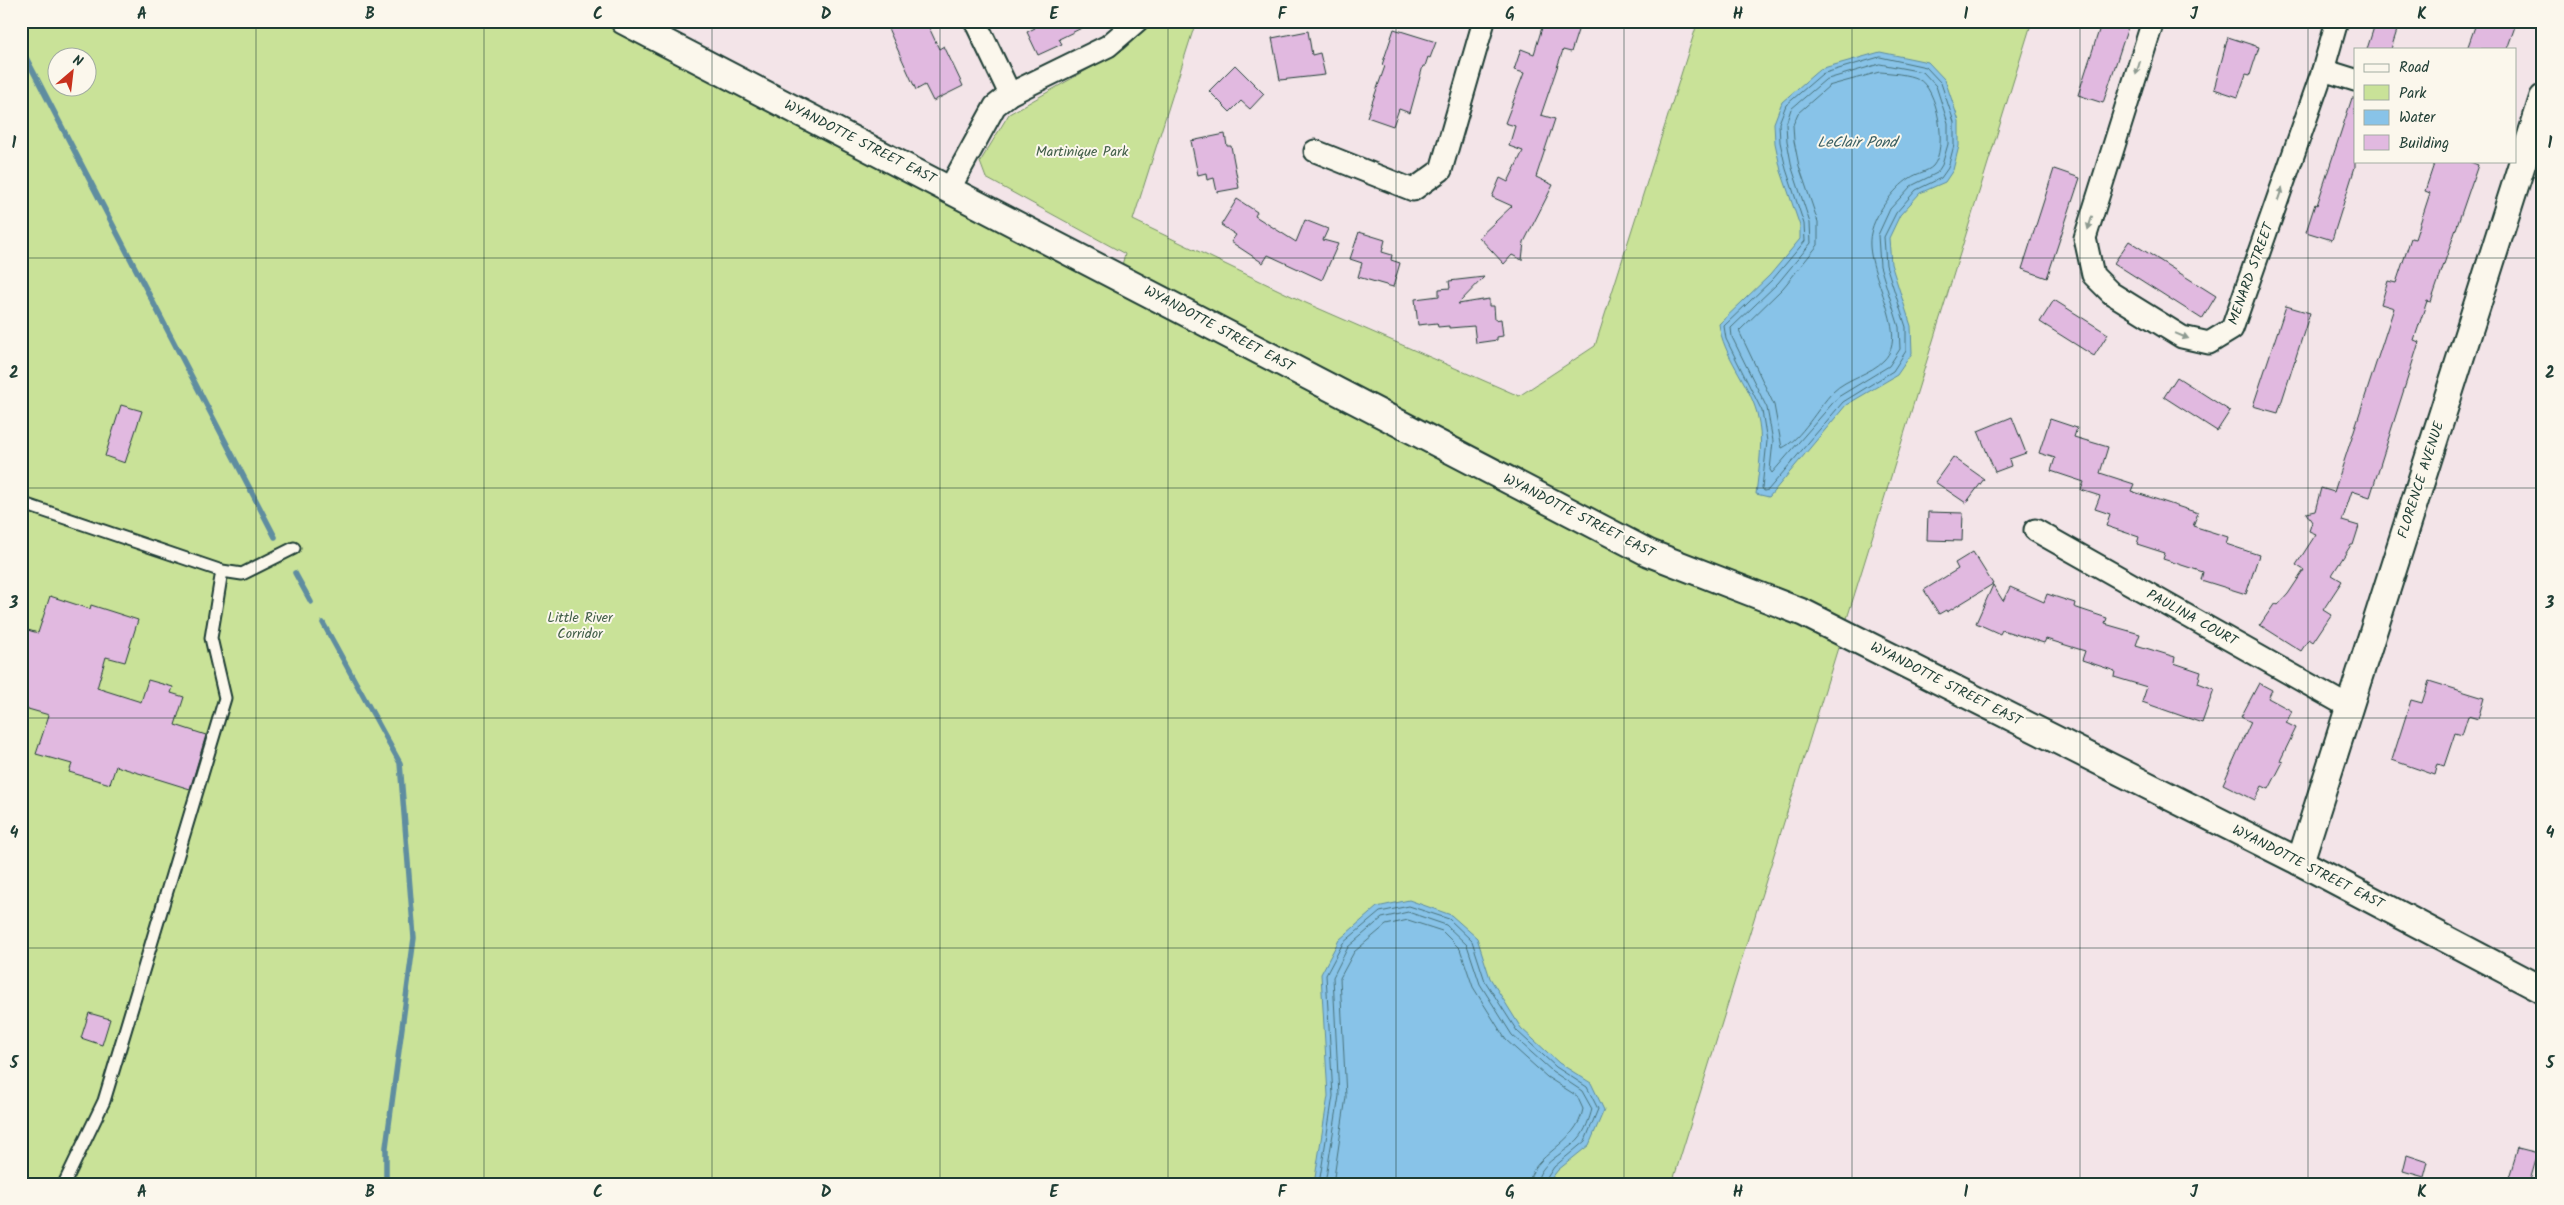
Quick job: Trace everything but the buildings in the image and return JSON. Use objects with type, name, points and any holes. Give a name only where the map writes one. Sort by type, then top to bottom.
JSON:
[{"type":"street","name":"WYANDOTTE STREET EAST","points":[[624,21],[950,188],[1649,552],[1804,613],[2300,862],[2543,990]]},
{"type":"street","points":[[975,21],[1010,94]]},
{"type":"street","points":[[950,188],[995,106],[1010,94],[1108,46],[1137,21]]},
{"type":"street","points":[[1315,151],[1413,190],[1441,170],[1484,21]]},
{"type":"street","name":"MENARD STREET","points":[[2153,21],[2086,238],[2093,275],[2111,293],[2182,337],[2208,342],[2232,329],[2323,70],[2337,21]]},
{"type":"street","points":[[2323,70],[2354,80]]},
{"type":"street","name":"FLORENCE AVENUE","points":[[2300,862],[2543,98]]},
{"type":"street","name":"PAULINA COURT","points":[[2034,530],[2349,707]]},
{"type":"lane","points":[[21,502],[222,571],[242,574],[294,548]]},
{"type":"lane","points":[[64,1184],[104,1101],[225,698],[211,638],[222,571]]},
{"type":"green space","name":"Little River Corridor","points":[[21,21],[624,21],[1119,276],[1125,254],[986,178],[980,162],[1009,114],[1124,49],[1154,21],[1196,21],[1133,220],[1306,303],[1519,396],[1595,346],[1698,21],[2032,21],[1672,1184],[21,1184]]},
{"type":"water","name":"LeClair Pond","points":[[1880,52],[1928,62],[1945,80],[1959,121],[1959,146],[1953,170],[1945,182],[1920,193],[1900,215],[1889,238],[1891,264],[1911,326],[1912,353],[1897,375],[1846,405],[1769,497],[1756,494],[1761,443],[1757,413],[1748,390],[1725,347],[1719,324],[1770,275],[1800,239],[1800,226],[1781,171],[1775,143],[1774,123],[1782,102],[1820,69]]},
{"type":"water","points":[[1409,900],[1451,915],[1477,938],[1490,978],[1521,1028],[1559,1063],[1591,1083],[1604,1110],[1589,1145],[1558,1170],[1547,1184],[1314,1184],[1328,1096],[1321,974],[1339,940],[1377,907]]},
{"type":"waterway","points":[[21,48],[275,537]]},
{"type":"waterway","points":[[295,573],[311,602]]},
{"type":"waterway","points":[[323,623],[400,763],[414,938],[386,1147],[386,1184]]},
{"type":"park label","name":"Martinique Park","points":[[1082,152]]}]
